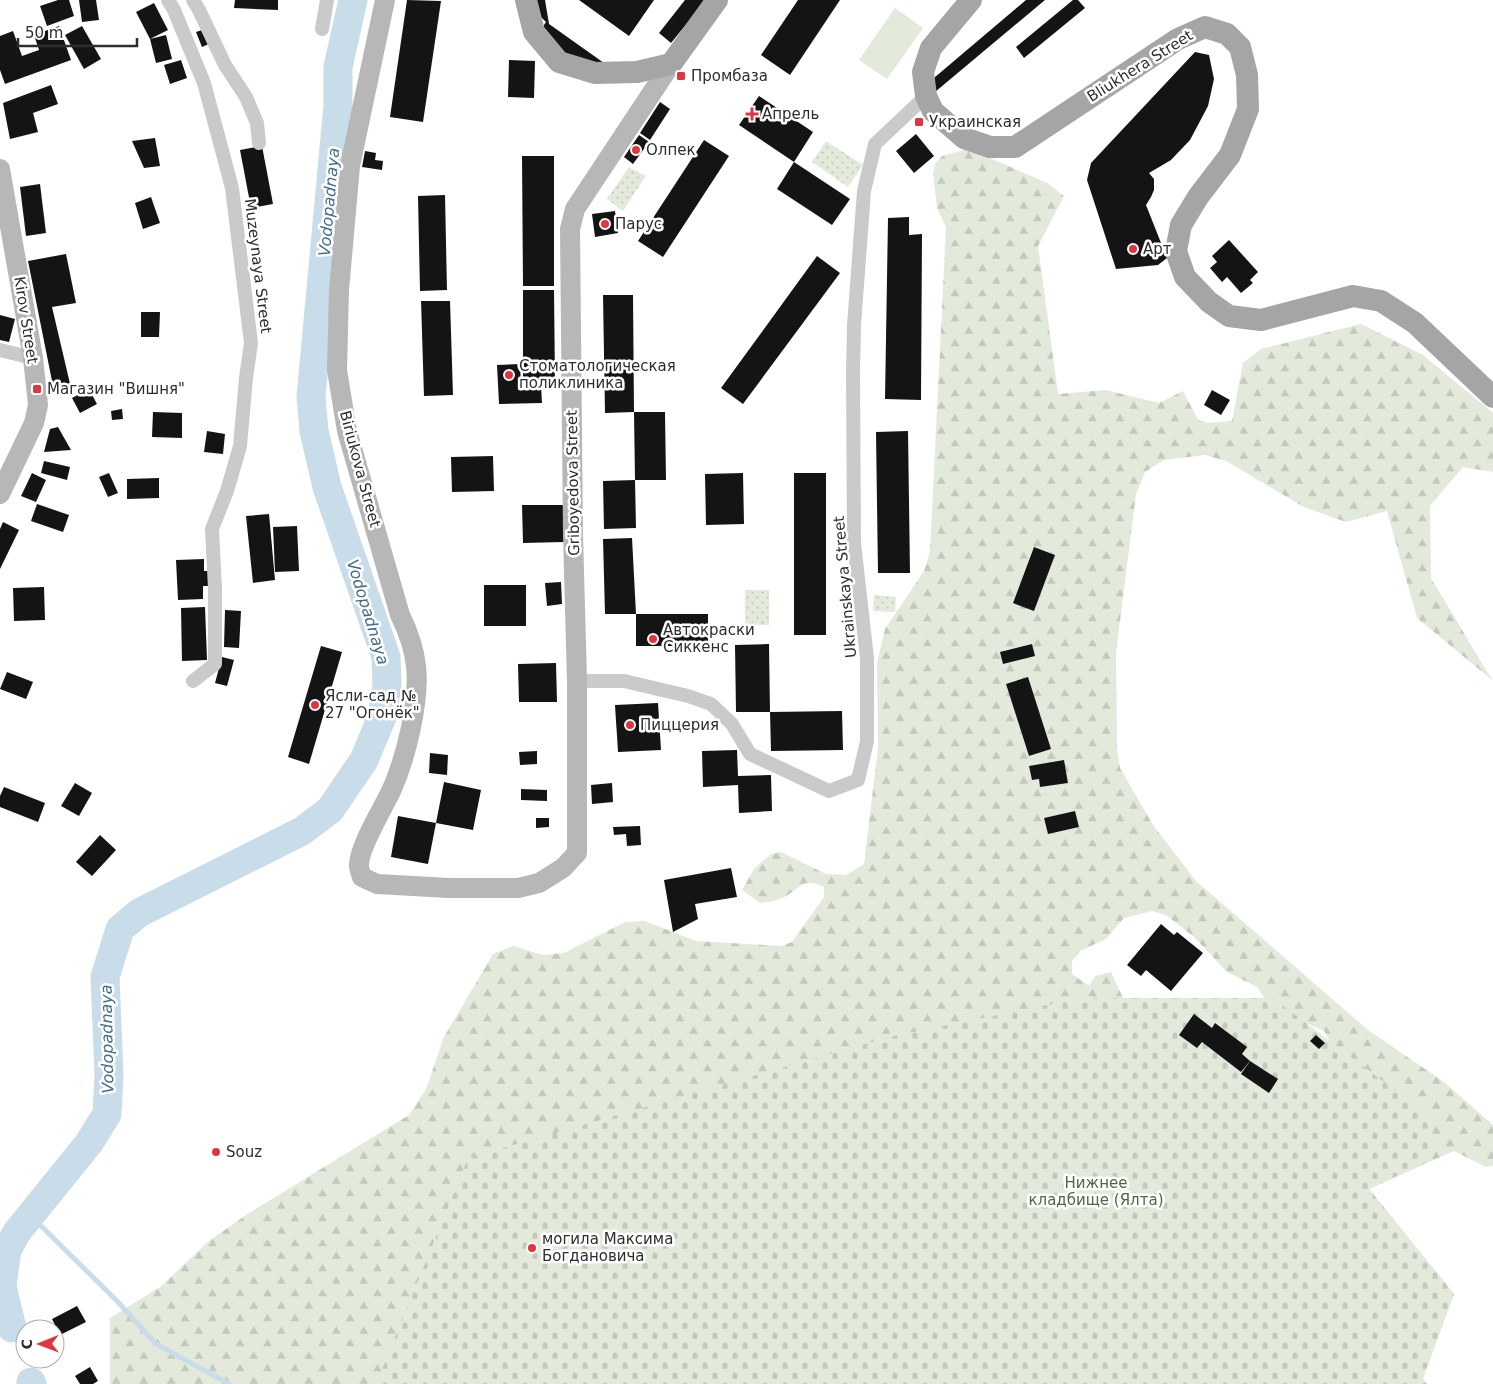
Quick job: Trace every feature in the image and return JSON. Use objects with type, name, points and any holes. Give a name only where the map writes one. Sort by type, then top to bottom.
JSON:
[{"type":"main road","points":[[526,0],[534,32],[559,62],[596,73],[637,72],[671,64],[717,0]]},
{"type":"main road","name":"Bliukhera Street","points":[[971,0],[931,48],[923,72],[926,96],[934,110],[964,138],[990,147],[1015,147],[1178,39],[1205,27],[1227,34],[1240,47],[1247,75],[1248,109],[1230,155],[1198,196],[1181,225],[1176,251],[1185,276],[1209,302],[1229,316],[1261,320],[1353,296],[1381,301],[1415,323],[1493,397]]},
{"type":"street","name":"Muzeynaya Street","points":[[168,0],[174,10],[204,83],[232,188],[251,343],[240,446],[227,491],[212,528],[215,589],[215,664],[193,681]]},
{"type":"street","points":[[192,0],[199,10],[225,65],[246,97],[257,123],[259,143]]},
{"type":"street","points":[[322,29],[326,0]]},
{"type":"street","name":"Biriukova Street","points":[[385,0],[350,166],[339,290],[337,370],[347,431],[400,615],[410,635],[416,665],[417,688],[414,711],[393,787],[361,853],[359,866],[362,877],[377,884],[518,888],[539,883]]},
{"type":"street","name":"Griboyedova Street","points":[[539,883],[563,868],[577,853],[577,681],[573,535],[570,229],[575,209],[671,64]]},
{"type":"street","name":"Ukrainskaya Street","points":[[577,681],[624,680],[688,696],[711,704],[732,724],[750,754],[829,791],[858,780],[867,741],[868,658],[854,543],[854,325],[864,191],[875,144],[926,96]]},
{"type":"street","name":"Kirov Street","points":[[0,169],[33,358],[38,405],[34,423],[0,494]]},
{"type":"street","points":[[0,350],[33,358]]},
{"type":"green space","points":[[895,8],[923,28],[887,79],[859,60]]},
{"type":"green space","points":[[826,141],[863,165],[848,187],[812,162]]},
{"type":"green space","points":[[964,150],[976,152],[1047,183],[1064,196],[1038,246],[1058,394],[1106,390],[1159,403],[1183,391],[1198,420],[1208,423],[1232,421],[1243,363],[1261,349],[1361,324],[1423,355],[1493,413],[1493,472],[1463,467],[1430,506],[1431,578],[1492,680],[1417,618],[1387,511],[1346,522],[1304,507],[1226,461],[1205,455],[1164,460],[1145,472],[1136,494],[1116,653],[1117,747],[1120,768],[1153,825],[1196,881],[1368,1030],[1444,1082],[1493,1125],[1493,1166],[1486,1167],[1454,1151],[1369,1189],[1454,1294],[1423,1378],[1427,1384],[110,1384],[110,1318],[160,1287],[209,1241],[246,1215],[409,1115],[426,1089],[444,1037],[493,954],[513,946],[542,955],[564,953],[625,922],[645,921],[696,941],[781,946],[792,942],[824,897],[824,887],[810,883],[805,884],[780,899],[760,903],[742,890],[754,869],[771,854],[781,852],[826,874],[846,875],[864,864],[878,748],[877,663],[885,629],[924,571],[930,551],[946,227],[937,208],[933,174],[935,164],[942,156]],"holes":[[[1034,547],[1055,555],[1034,610],[1013,602]],[[1006,684],[1051,749],[1029,756]],[[1064,761],[1068,783],[1040,787],[1039,779],[1032,780],[1030,766]],[[1075,811],[1079,827],[1048,834],[1044,818]],[[1152,911],[1166,915],[1194,937],[1227,972],[1257,987],[1278,1019],[1309,1024],[1324,1031],[1330,1041],[1132,1018],[1111,972],[1095,976],[1089,986],[1072,974],[1072,961],[1080,951],[1106,939],[1124,918]]]},
{"type":"green space","points":[[629,167],[646,176],[623,211],[607,199]]},
{"type":"green space","points":[[745,590],[769,590],[769,625],[745,625]]},
{"type":"green space","points":[[874,595],[896,597],[895,612],[873,611]]},
{"type":"green space","name":"Нижнее кладбище (Ялта)","points":[[1082,998],[1273,998],[1433,1119],[1427,1162],[1369,1189],[1454,1294],[1423,1378],[1427,1384],[376,1384],[468,1158],[889,1037]]},
{"type":"building","points":[[58,0],[69,0],[74,16],[47,26],[40,6]]},
{"type":"building","points":[[79,0],[96,0],[99,20],[82,22]]},
{"type":"building","points":[[235,0],[278,0],[278,10],[234,8]]},
{"type":"building","points":[[407,0],[441,1],[423,122],[390,117]]},
{"type":"building","points":[[534,0],[545,0],[549,24],[604,63],[596,68],[568,56],[540,31],[546,22],[536,12]]},
{"type":"building","points":[[579,0],[654,0],[629,36]]},
{"type":"building","points":[[685,0],[706,0],[671,43],[659,33]]},
{"type":"building","points":[[798,0],[840,0],[790,75],[761,55]]},
{"type":"building","points":[[1026,0],[1045,0],[935,92],[928,83]]},
{"type":"building","points":[[1073,0],[1078,0],[1085,8],[1024,58],[1016,47]]},
{"type":"building","points":[[154,3],[168,30],[150,39],[136,12]]},
{"type":"building","points":[[59,26],[71,60],[5,84],[0,70],[0,36],[13,31],[22,56],[39,50],[34,35]]},
{"type":"building","points":[[82,26],[101,59],[84,69],[65,35]]},
{"type":"building","points":[[205,29],[211,43],[202,47],[196,32]]},
{"type":"building","points":[[166,35],[172,59],[156,63],[150,39]]},
{"type":"building","points":[[1195,52],[1209,55],[1214,79],[1208,106],[1190,140],[1171,160],[1149,173],[1154,179],[1154,190],[1146,205],[1167,258],[1158,265],[1116,269],[1087,180],[1091,163]]},
{"type":"building","points":[[181,60],[187,78],[170,84],[164,65]]},
{"type":"building","points":[[509,60],[535,61],[534,98],[508,97]]},
{"type":"building","points":[[51,85],[58,104],[33,113],[38,132],[10,139],[3,103]]},
{"type":"building","points":[[759,96],[813,132],[794,162],[739,125]]},
{"type":"building","points":[[660,102],[670,109],[650,140],[640,133]]},
{"type":"building","points":[[916,134],[934,156],[914,173],[896,151]]},
{"type":"building","name":"Олпек","points":[[639,135],[649,142],[633,164],[624,157]]},
{"type":"building","points":[[155,138],[160,166],[144,168],[132,141]]},
{"type":"building","points":[[704,140],[729,156],[663,257],[638,241]]},
{"type":"building","points":[[262,146],[273,204],[251,208],[240,150]]},
{"type":"building","points":[[365,151],[376,153],[375,160],[383,161],[382,170],[362,167]]},
{"type":"building","points":[[522,156],[554,156],[554,286],[523,286]]},
{"type":"building","points":[[794,162],[850,199],[832,225],[777,189]]},
{"type":"building","points":[[40,184],[46,233],[26,236],[20,187]]},
{"type":"building","points":[[445,195],[447,290],[420,291],[418,196]]},
{"type":"building","points":[[151,197],[160,223],[143,229],[135,203]]},
{"type":"building","name":"Парус","points":[[615,211],[618,233],[595,237],[592,214]]},
{"type":"building","points":[[909,217],[909,235],[922,234],[921,400],[885,399],[888,218]]},
{"type":"building","points":[[1229,240],[1258,272],[1250,280],[1253,283],[1241,293],[1227,277],[1222,282],[1210,268],[1217,262],[1212,256]]},
{"type":"building","points":[[66,254],[76,303],[52,307],[71,388],[54,391],[28,261]]},
{"type":"building","points":[[817,256],[840,273],[743,404],[721,388]]},
{"type":"building","points":[[523,290],[554,290],[555,383],[523,383]]},
{"type":"building","points":[[603,295],[633,295],[634,412],[605,413]]},
{"type":"building","points":[[421,301],[450,301],[453,395],[424,396]]},
{"type":"building","points":[[141,312],[160,312],[159,337],[141,337]]},
{"type":"building","points":[[0,315],[15,319],[9,342],[0,340]]},
{"type":"building","name":"Стоматологическая поликлиника","points":[[520,364],[521,386],[541,385],[542,403],[499,404],[497,365]]},
{"type":"building","points":[[89,389],[97,404],[80,413],[72,398]]},
{"type":"building","points":[[1212,390],[1230,400],[1221,415],[1204,405]]},
{"type":"building","points":[[122,409],[123,419],[112,420],[111,411]]},
{"type":"building","points":[[153,412],[182,413],[182,438],[152,437]]},
{"type":"building","points":[[634,412],[665,412],[666,480],[635,480]]},
{"type":"building","points":[[58,427],[71,450],[44,452],[50,429]]},
{"type":"building","points":[[207,431],[225,434],[223,454],[204,452]]},
{"type":"building","points":[[908,431],[910,573],[878,573],[876,432]]},
{"type":"building","points":[[493,456],[494,491],[452,492],[451,457]]},
{"type":"building","points":[[44,461],[70,467],[67,480],[41,473]]},
{"type":"building","points":[[32,473],[46,480],[36,502],[21,496]]},
{"type":"building","points":[[109,473],[118,493],[108,497],[99,477]]},
{"type":"building","points":[[743,473],[744,524],[706,525],[705,474]]},
{"type":"building","points":[[794,473],[826,473],[826,635],[794,635]]},
{"type":"building","points":[[159,478],[159,498],[127,499],[127,479]]},
{"type":"building","points":[[635,480],[636,528],[604,529],[603,481]]},
{"type":"building","points":[[37,504],[69,515],[63,532],[31,521]]},
{"type":"building","points":[[522,505],[563,505],[564,542],[523,543]]},
{"type":"building","points":[[269,514],[275,580],[253,583],[246,516]]},
{"type":"building","points":[[3,522],[19,530],[0,569],[0,529]]},
{"type":"building","points":[[297,526],[299,571],[275,572],[273,527]]},
{"type":"building","points":[[632,538],[636,614],[605,614],[603,539]]},
{"type":"building","points":[[1034,547],[1055,555],[1034,611],[1013,603]]},
{"type":"building","points":[[204,559],[204,571],[208,571],[209,586],[203,586],[203,599],[178,600],[176,560]]},
{"type":"building","points":[[561,582],[562,604],[547,606],[545,583]]},
{"type":"building","points":[[484,585],[526,585],[526,626],[484,626]]},
{"type":"building","points":[[44,587],[45,620],[14,621],[13,588]]},
{"type":"building","points":[[205,607],[207,660],[182,661],[181,608]]},
{"type":"building","points":[[225,610],[241,611],[239,648],[224,647]]},
{"type":"building","points":[[636,614],[708,614],[708,646],[636,646]]},
{"type":"building","points":[[769,644],[770,712],[736,712],[735,645]]},
{"type":"building","points":[[1032,644],[1035,656],[1003,664],[1000,652]]},
{"type":"building","name":"Ясли-сад № 27 \"Огонёк\"","points":[[321,646],[342,652],[309,764],[288,757]]},
{"type":"building","points":[[222,657],[234,660],[227,686],[215,683]]},
{"type":"building","points":[[556,663],[557,702],[519,702],[518,664]]},
{"type":"building","points":[[7,672],[33,682],[26,699],[0,689]]},
{"type":"building","points":[[1028,677],[1051,749],[1029,756],[1006,684]]},
{"type":"building","points":[[658,703],[661,750],[618,752],[615,705]]},
{"type":"building","points":[[842,711],[843,750],[771,751],[770,712]]},
{"type":"building","points":[[737,750],[738,776],[771,775],[772,811],[739,813],[738,785],[703,787],[702,751]]},
{"type":"building","points":[[537,751],[537,764],[520,765],[519,752]]},
{"type":"building","points":[[430,753],[448,755],[447,775],[429,773]]},
{"type":"building","points":[[1064,760],[1068,783],[1040,787],[1039,779],[1032,780],[1029,766]]},
{"type":"building","points":[[444,782],[481,790],[473,830],[436,823]]},
{"type":"building","points":[[75,783],[92,793],[79,816],[61,806]]},
{"type":"building","points":[[612,783],[613,802],[592,804],[591,785]]},
{"type":"building","points":[[4,787],[45,803],[38,822],[0,807],[0,796]]},
{"type":"building","points":[[521,789],[547,790],[547,801],[521,800]]},
{"type":"building","points":[[1075,811],[1079,827],[1048,834],[1044,818]]},
{"type":"building","points":[[398,816],[436,823],[428,864],[391,857]]},
{"type":"building","points":[[536,818],[549,818],[549,827],[536,828]]},
{"type":"building","points":[[640,826],[641,845],[627,846],[626,834],[614,835],[613,827]]},
{"type":"building","points":[[100,835],[116,850],[92,876],[76,862]]},
{"type":"building","points":[[731,868],[737,897],[695,904],[698,919],[673,932],[664,880]]},
{"type":"building","points":[[1161,924],[1174,935],[1177,932],[1203,953],[1171,991],[1146,970],[1141,976],[1127,965]]},
{"type":"building","points":[[1194,1014],[1212,1028],[1215,1023],[1247,1047],[1242,1054],[1250,1061],[1241,1072],[1202,1042],[1197,1048],[1179,1035]]},
{"type":"building","points":[[1316,1035],[1325,1043],[1319,1049],[1310,1041]]},
{"type":"building","points":[[1250,1061],[1278,1079],[1269,1093],[1241,1074]]},
{"type":"building","points":[[77,1306],[86,1322],[65,1332],[65,1319],[52,1319]]},
{"type":"building","points":[[90,1367],[98,1381],[93,1384],[80,1384],[75,1376]]},
{"type":"waterway","name":"Vodopadnaya","points":[[12,1328],[2,1286],[7,1250],[17,1232],[89,1143],[107,1114],[109,1075],[105,977],[120,929],[139,913],[302,831],[330,810],[364,760],[382,717],[387,685],[386,657],[327,487],[314,431],[311,397],[338,105],[338,67],[353,0]]},
{"type":"waterway","points":[[30,1215],[117,1301],[156,1344],[229,1384]]},
{"type":"place","name":"Промбаза","points":[[681,76]]},
{"type":"place","name":"Апрель","points":[[752,114]]},
{"type":"place","name":"Украинская","points":[[919,122]]},
{"type":"place","name":"Олпек","points":[[636,150]]},
{"type":"place","name":"Парус","points":[[605,224]]},
{"type":"place","name":"Арт","points":[[1133,249]]},
{"type":"place","name":"Стоматологическая поликлиника","points":[[509,375]]},
{"type":"place","name":"Магазин \"Вишня\"","points":[[37,389]]},
{"type":"place","name":"Автокраски Сиккенс","points":[[653,639]]},
{"type":"place","name":"Ясли-сад № 27 \"Огонёк\"","points":[[315,705]]},
{"type":"place","name":"Пиццерия","points":[[630,725]]},
{"type":"place","name":"Souz","points":[[216,1152]]},
{"type":"place","name":"могила Максима Богдановича","points":[[532,1248]]}]
